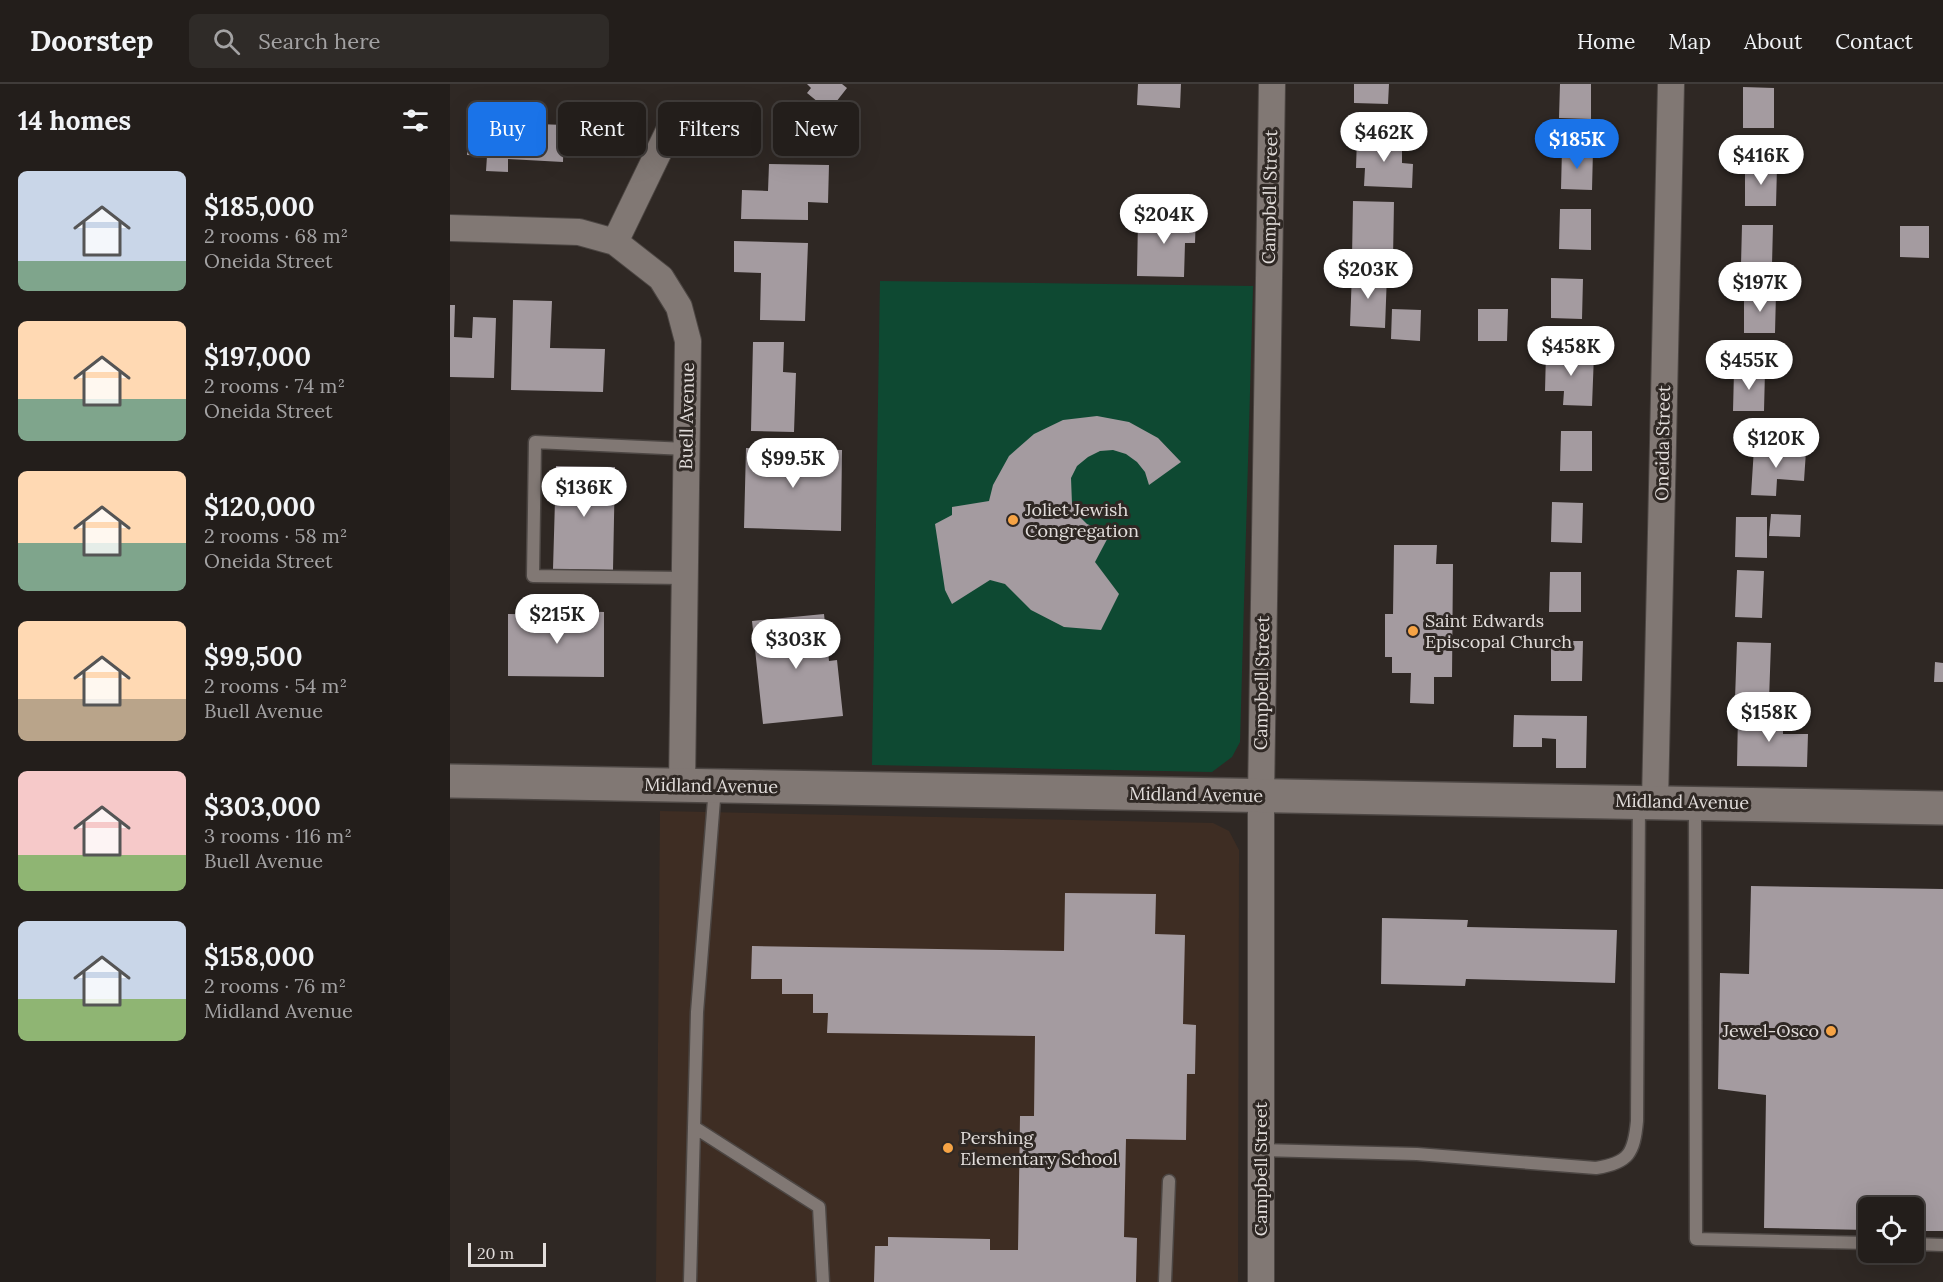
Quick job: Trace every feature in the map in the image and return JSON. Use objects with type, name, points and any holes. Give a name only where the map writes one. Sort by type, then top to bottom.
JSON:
[{"type":"main road","name":"Midland Avenue","points":[[450,781],[1943,808]]},
{"type":"street","name":"Campbell Street","points":[[1261,1282],[1261,796],[1272,84]]},
{"type":"street","name":"Oneida Street","points":[[1647,801],[1671,84]]},
{"type":"street","points":[[615,242],[658,153]]},
{"type":"street","name":"Buell Avenue","points":[[450,228],[579,232],[615,242],[661,278],[679,307],[688,341],[682,785]]},
{"type":"lane","points":[[684,578],[533,576],[533,554],[535,442],[686,449]]},
{"type":"lane","points":[[690,1282],[697,1012],[715,786]]},
{"type":"lane","points":[[1260,1150],[1417,1154],[1596,1168],[1617,1164],[1627,1158],[1635,1144],[1637,1122],[1647,801]]},
{"type":"lane","points":[[1695,802],[1696,1239],[1858,1243]]},
{"type":"lane","points":[[694,1127],[819,1207],[823,1282]]},
{"type":"lane","points":[[1165,1282],[1169,1181]]},
{"type":"lane","points":[[1924,1244],[1943,1245]]},
{"type":"shaded area","name":"Pershing Elementary School","points":[[660,811],[1213,823],[1229,831],[1239,850],[1238,1282],[656,1282]]},
{"type":"green space","points":[[880,281],[1253,286],[1240,742],[1232,757],[1212,772],[872,765]]},
{"type":"building","points":[[807,84],[842,84],[847,88],[836,102],[818,102],[807,93],[811,88]]},
{"type":"building","points":[[1138,84],[1181,84],[1180,108],[1137,105]]},
{"type":"building","points":[[1354,84],[1389,84],[1388,104],[1354,103]]},
{"type":"building","points":[[1560,84],[1591,84],[1591,119],[1559,118]]},
{"type":"building","points":[[1743,87],[1774,88],[1774,128],[1743,128]]},
{"type":"building","points":[[546,124],[558,125],[558,156],[563,156],[563,162],[508,159],[508,172],[486,171],[487,156],[546,156]]},
{"type":"building","points":[[1357,138],[1402,139],[1402,163],[1413,164],[1412,188],[1364,186],[1365,168],[1356,168]]},
{"type":"building","points":[[1562,149],[1593,150],[1592,190],[1561,189]]},
{"type":"building","points":[[769,164],[829,165],[828,203],[808,202],[808,220],[741,219],[742,190],[768,191]]},
{"type":"building","points":[[1745,166],[1777,166],[1776,206],[1745,206]]},
{"type":"building","points":[[1353,201],[1394,202],[1393,259],[1352,258]]},
{"type":"building","points":[[1560,209],[1591,209],[1591,250],[1559,249]]},
{"type":"building","points":[[1177,212],[1196,213],[1195,243],[1185,243],[1184,277],[1137,276],[1138,218],[1177,219]]},
{"type":"building","points":[[1742,225],[1773,225],[1772,265],[1741,265]]},
{"type":"building","points":[[1900,226],[1929,226],[1929,258],[1900,257]]},
{"type":"building","points":[[734,241],[808,243],[805,321],[760,320],[761,273],[734,272]]},
{"type":"building","points":[[1352,272],[1387,274],[1385,328],[1350,326]]},
{"type":"building","points":[[1551,278],[1583,279],[1582,319],[1551,318]]},
{"type":"building","points":[[1744,293],[1776,293],[1775,333],[1744,333]]},
{"type":"building","points":[[513,300],[552,301],[550,348],[605,349],[603,392],[511,390]]},
{"type":"building","points":[[450,305],[455,305],[454,337],[472,338],[473,317],[496,318],[494,378],[450,377]]},
{"type":"building","points":[[1392,309],[1421,310],[1420,341],[1391,339]]},
{"type":"building","points":[[1478,309],[1508,309],[1507,341],[1478,341]]},
{"type":"building","points":[[753,342],[784,342],[783,372],[796,373],[794,432],[751,431]]},
{"type":"building","points":[[1546,352],[1594,354],[1592,406],[1563,405],[1564,391],[1545,391]]},
{"type":"building","points":[[1734,371],[1765,371],[1764,411],[1733,411]]},
{"type":"building","name":"Joliet Jewish Congregation","points":[[1097,416],[1129,422],[1158,438],[1181,462],[1149,485],[1145,472],[1126,454],[1113,450],[1100,451],[1077,466],[1071,478],[1072,504],[1078,515],[1087,524],[1099,529],[1112,530],[1095,562],[1119,594],[1101,630],[1064,627],[1031,610],[1005,584],[990,580],[952,604],[945,590],[935,524],[952,515],[952,507],[989,501],[993,485],[1009,456],[1034,434],[1063,420]]},
{"type":"building","points":[[1561,431],[1592,431],[1592,471],[1560,471]]},
{"type":"building","points":[[746,448],[842,450],[841,531],[744,528]]},
{"type":"building","points":[[1754,448],[1806,451],[1804,481],[1777,479],[1776,496],[1751,495]]},
{"type":"building","points":[[556,466],[615,467],[613,570],[553,569]]},
{"type":"building","points":[[1552,502],[1583,503],[1582,543],[1551,542]]},
{"type":"building","points":[[1771,514],[1801,515],[1800,537],[1769,536]]},
{"type":"building","points":[[1736,517],[1767,517],[1767,558],[1735,557]]},
{"type":"building","name":"Saint Edwards Episcopal Church","points":[[1394,545],[1437,545],[1436,564],[1453,564],[1452,677],[1434,677],[1434,704],[1410,703],[1411,673],[1392,673],[1392,657],[1385,657],[1385,614],[1393,614]]},
{"type":"building","points":[[1737,570],[1764,571],[1762,618],[1735,617]]},
{"type":"building","points":[[1550,572],[1581,572],[1581,612],[1549,612]]},
{"type":"building","points":[[577,611],[604,612],[604,677],[508,676],[508,614],[577,615]]},
{"type":"building","points":[[824,614],[829,661],[837,660],[843,716],[763,724],[752,621]]},
{"type":"building","points":[[1551,641],[1583,641],[1582,681],[1551,681]]},
{"type":"building","points":[[1737,642],[1771,643],[1769,700],[1735,699]]},
{"type":"building","points":[[1935,662],[1943,663],[1943,682],[1934,682]]},
{"type":"building","points":[[1738,714],[1783,715],[1783,734],[1808,734],[1807,767],[1737,766]]},
{"type":"building","points":[[1514,715],[1587,716],[1586,768],[1556,768],[1556,739],[1542,738],[1542,747],[1513,747]]},
{"type":"building","name":"Jewel-Osco","points":[[1751,886],[1943,889],[1943,1231],[1924,1231],[1924,1197],[1858,1197],[1858,1230],[1764,1228],[1766,1095],[1718,1089],[1720,973],[1749,974]]},
{"type":"building","points":[[1065,893],[1156,894],[1155,934],[1185,935],[1183,1024],[1196,1025],[1195,1074],[1187,1074],[1186,1140],[1126,1139],[1124,1237],[1137,1238],[1136,1282],[874,1282],[875,1246],[888,1246],[888,1237],[990,1239],[990,1250],[1018,1250],[1020,1116],[1034,1116],[1035,1036],[827,1033],[828,1013],[813,1013],[813,994],[782,994],[782,979],[751,979],[752,946],[1064,951]]},
{"type":"building","points":[[1382,918],[1468,920],[1467,927],[1617,930],[1615,983],[1466,979],[1465,986],[1381,984]]},
{"type":"place","name":"Joliet Jewish Congregation","points":[[1013,520]]},
{"type":"place","name":"Saint Edwards Episcopal Church","points":[[1413,631]]},
{"type":"place","name":"Jewel-Osco","points":[[1831,1031]]},
{"type":"place","name":"Pershing Elementary School","points":[[948,1148]]}]
